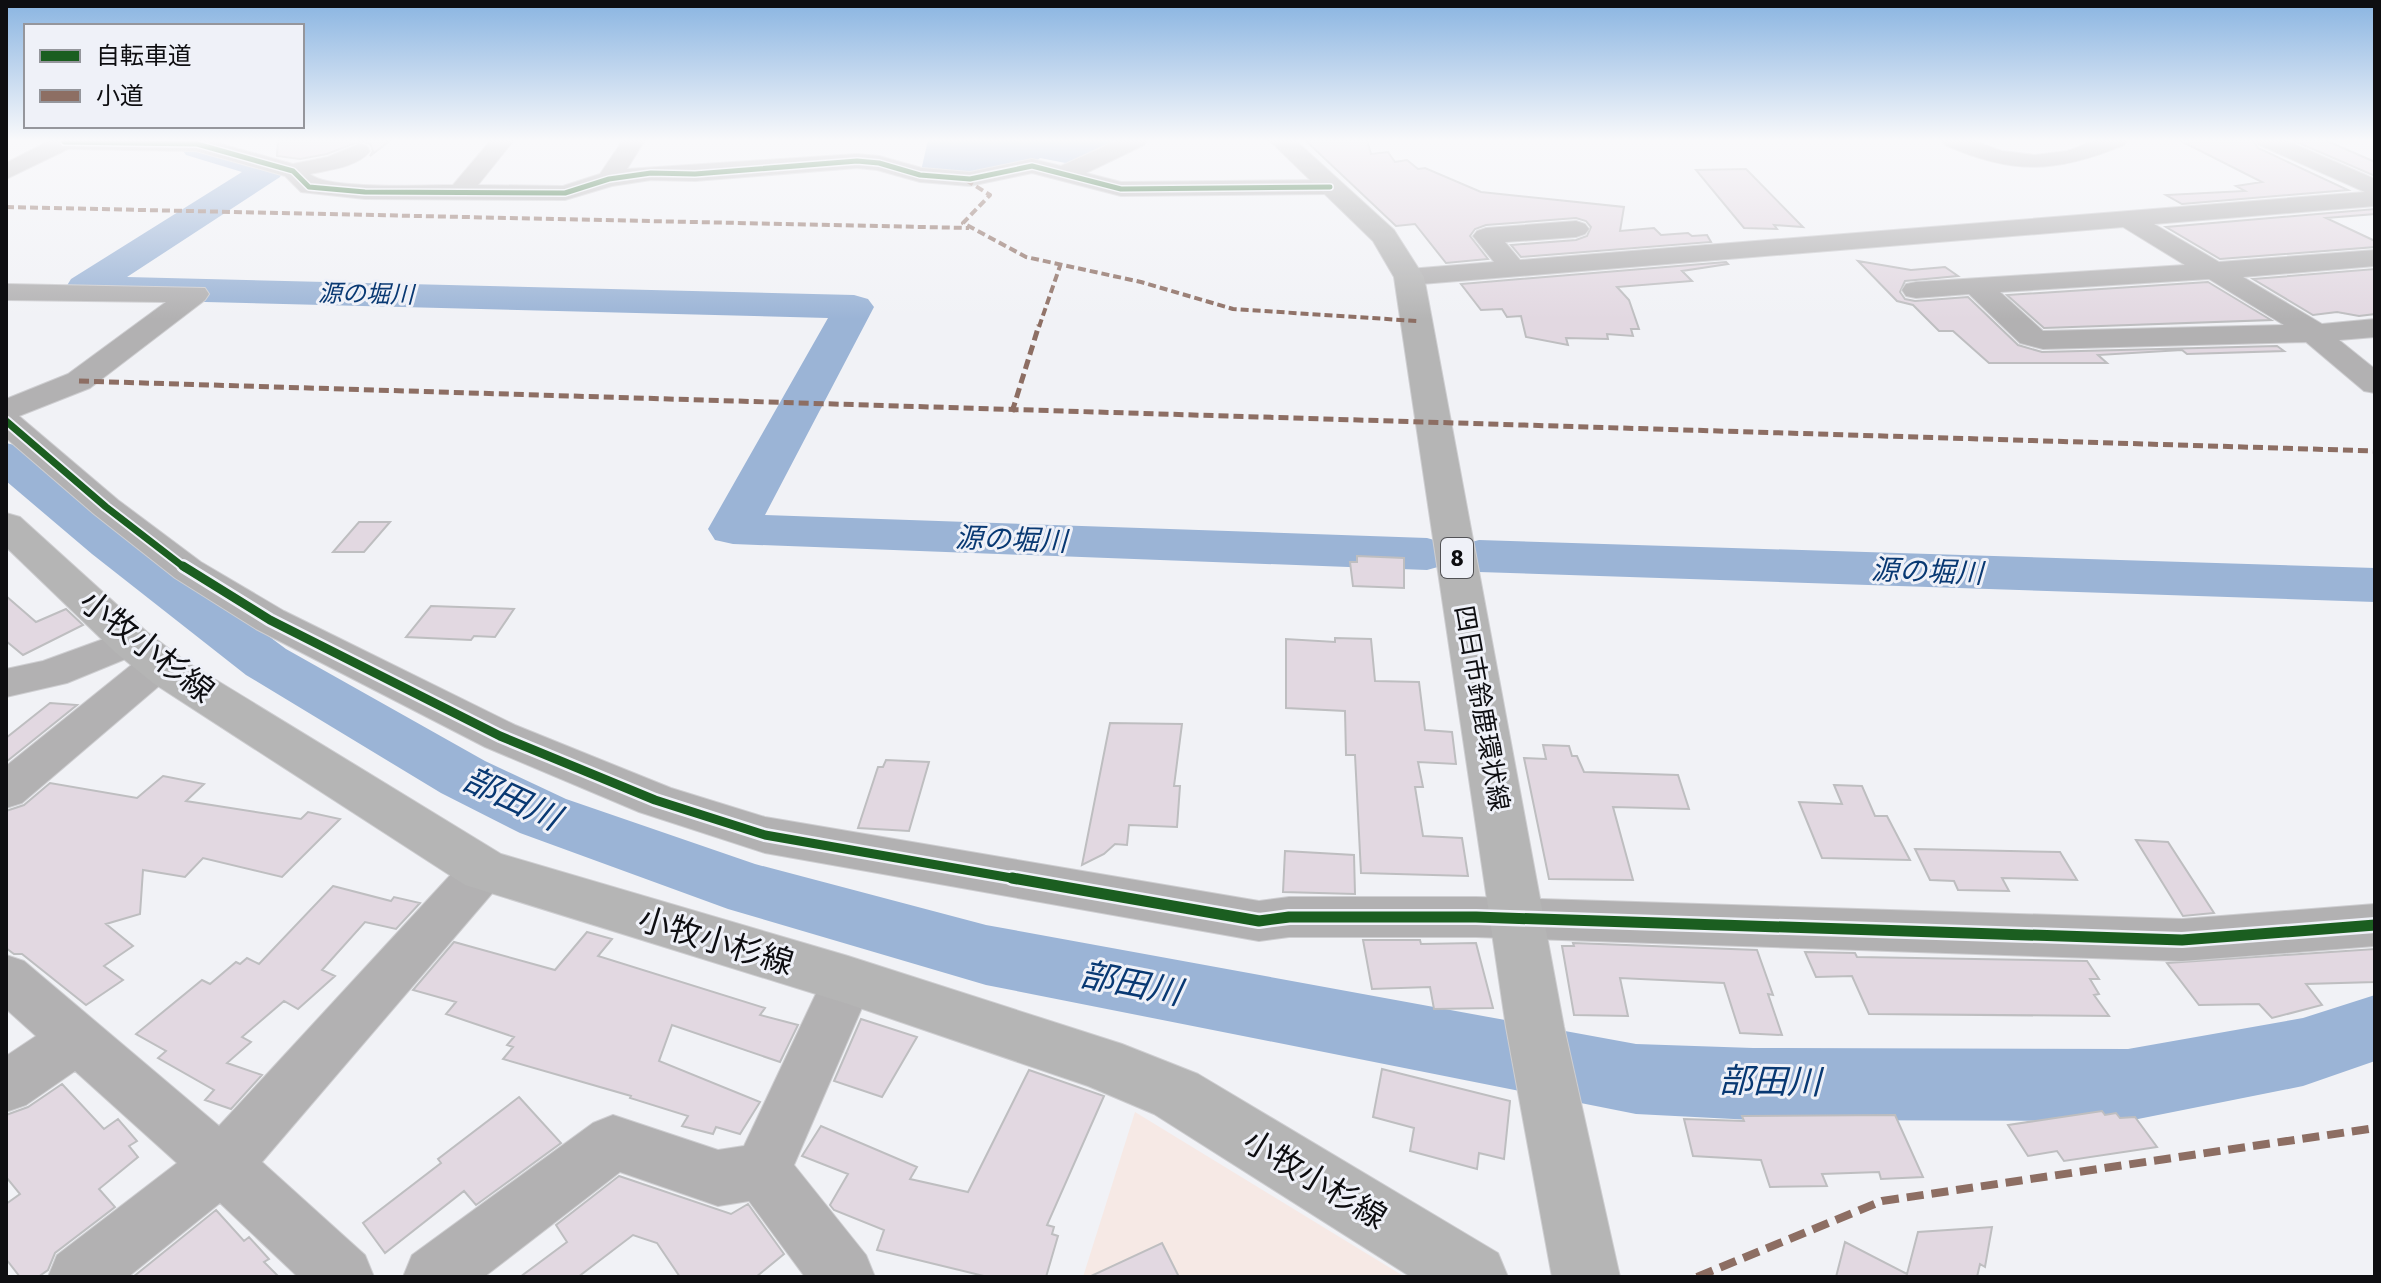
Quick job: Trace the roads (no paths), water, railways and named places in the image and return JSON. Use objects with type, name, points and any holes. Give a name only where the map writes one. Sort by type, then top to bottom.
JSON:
[{"type":"main road","name":"四日市鈴鹿環状線","points":[[1344,200],[1384,236],[1409,277],[1535,1027],[1586,1277]]},
{"type":"main road","name":"小牧小杉線","points":[[6,525],[145,653],[484,870],[848,980],[1101,1063],[1176,1094],[1474,1277]]},
{"type":"street","points":[[1409,277],[2364,200]]},
{"type":"street","points":[[2126,218],[2315,333],[2375,384]]},
{"type":"street","points":[[1513,268],[1486,236],[1576,229]]},
{"type":"street","points":[[1916,290],[2073,282],[2375,258]]},
{"type":"street","points":[[1976,285],[2030,337],[2043,340],[2315,333],[2375,328]]},
{"type":"street","points":[[6,292],[195,294],[79,381],[6,410]]},
{"type":"street","points":[[6,421],[106,507],[188,570],[270,620],[500,736],[655,800],[765,835],[1259,921],[1289,917],[1518,918],[2182,940],[2375,925]]},
{"type":"street","points":[[6,683],[145,653]]},
{"type":"street","points":[[6,791],[145,653]]},
{"type":"street","points":[[79,1277],[222,1165],[484,870]]},
{"type":"street","points":[[6,977],[222,1165],[343,1277]]},
{"type":"street","points":[[762,1171],[848,980]]},
{"type":"street","points":[[6,1087],[79,1038]]},
{"type":"street","points":[[434,1277],[613,1142],[718,1178],[762,1171]]},
{"type":"street","points":[[762,1171],[844,1277]]},
{"type":"waterway","name":"源の堀川","points":[[221,200],[85,287],[854,307],[804,399]]},
{"type":"waterway","name":"源の堀川","points":[[798,408],[733,529],[1427,554]]},
{"type":"waterway","name":"部田川","points":[[6,457],[110,543],[266,662],[463,777],[543,816],[752,890],[986,955],[1636,1079],[1753,1084],[2128,1085],[2303,1052],[2375,1028]]},
{"type":"waterway","name":"源の堀川","points":[[1479,556],[2375,585]]}]
